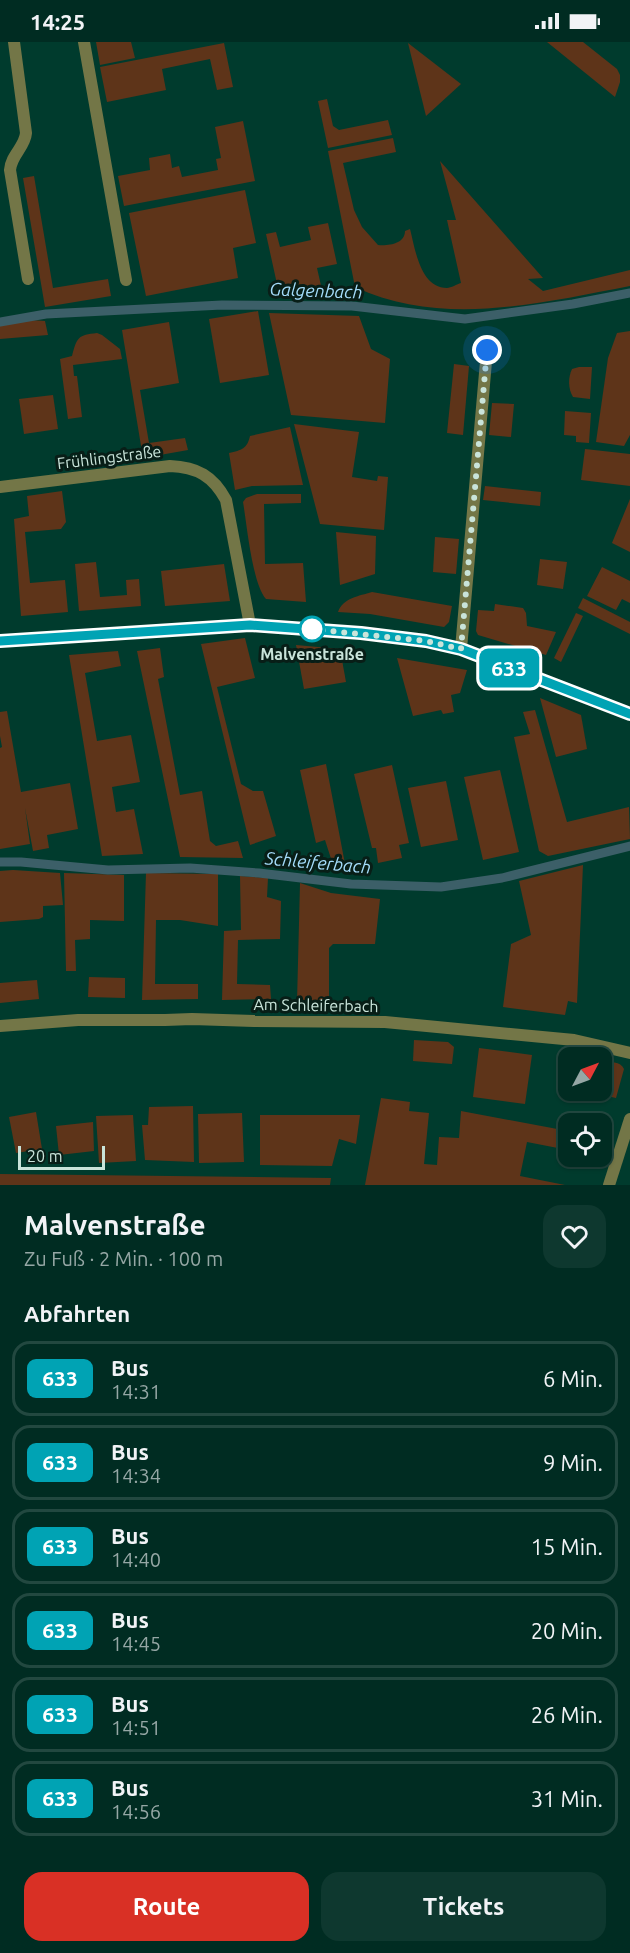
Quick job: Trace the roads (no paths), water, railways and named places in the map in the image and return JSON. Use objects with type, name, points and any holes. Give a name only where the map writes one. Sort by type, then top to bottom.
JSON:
[{"type":"street","points":[[14,42],[26,133],[22,146],[13,158],[10,170],[28,279]]},
{"type":"street","points":[[84,42],[126,280]]},
{"type":"street","points":[[461,649],[487,350]]},
{"type":"street","name":"Frühlingstraße","points":[[0,488],[170,466],[183,466],[204,473],[220,489],[226,500],[250,625]]},
{"type":"street","points":[[0,641],[250,625],[361,633],[426,641],[461,649],[630,714]]},
{"type":"street","name":"Am Schleiferbach","points":[[0,1026],[56,1021],[192,1019],[385,1022],[574,1040],[630,1053]]},
{"type":"street","points":[[609,1185],[630,1119]]},
{"type":"waterway","name":"Galgenbach","points":[[0,322],[46,314],[222,305],[352,306],[465,319],[573,304],[630,293]]},
{"type":"waterway","name":"Schleiferbach","points":[[0,862],[108,870],[190,868],[259,873],[351,884],[441,887],[502,878],[630,846]]},
{"type":"place","name":"Malvenstraße","points":[[312,629]]}]
